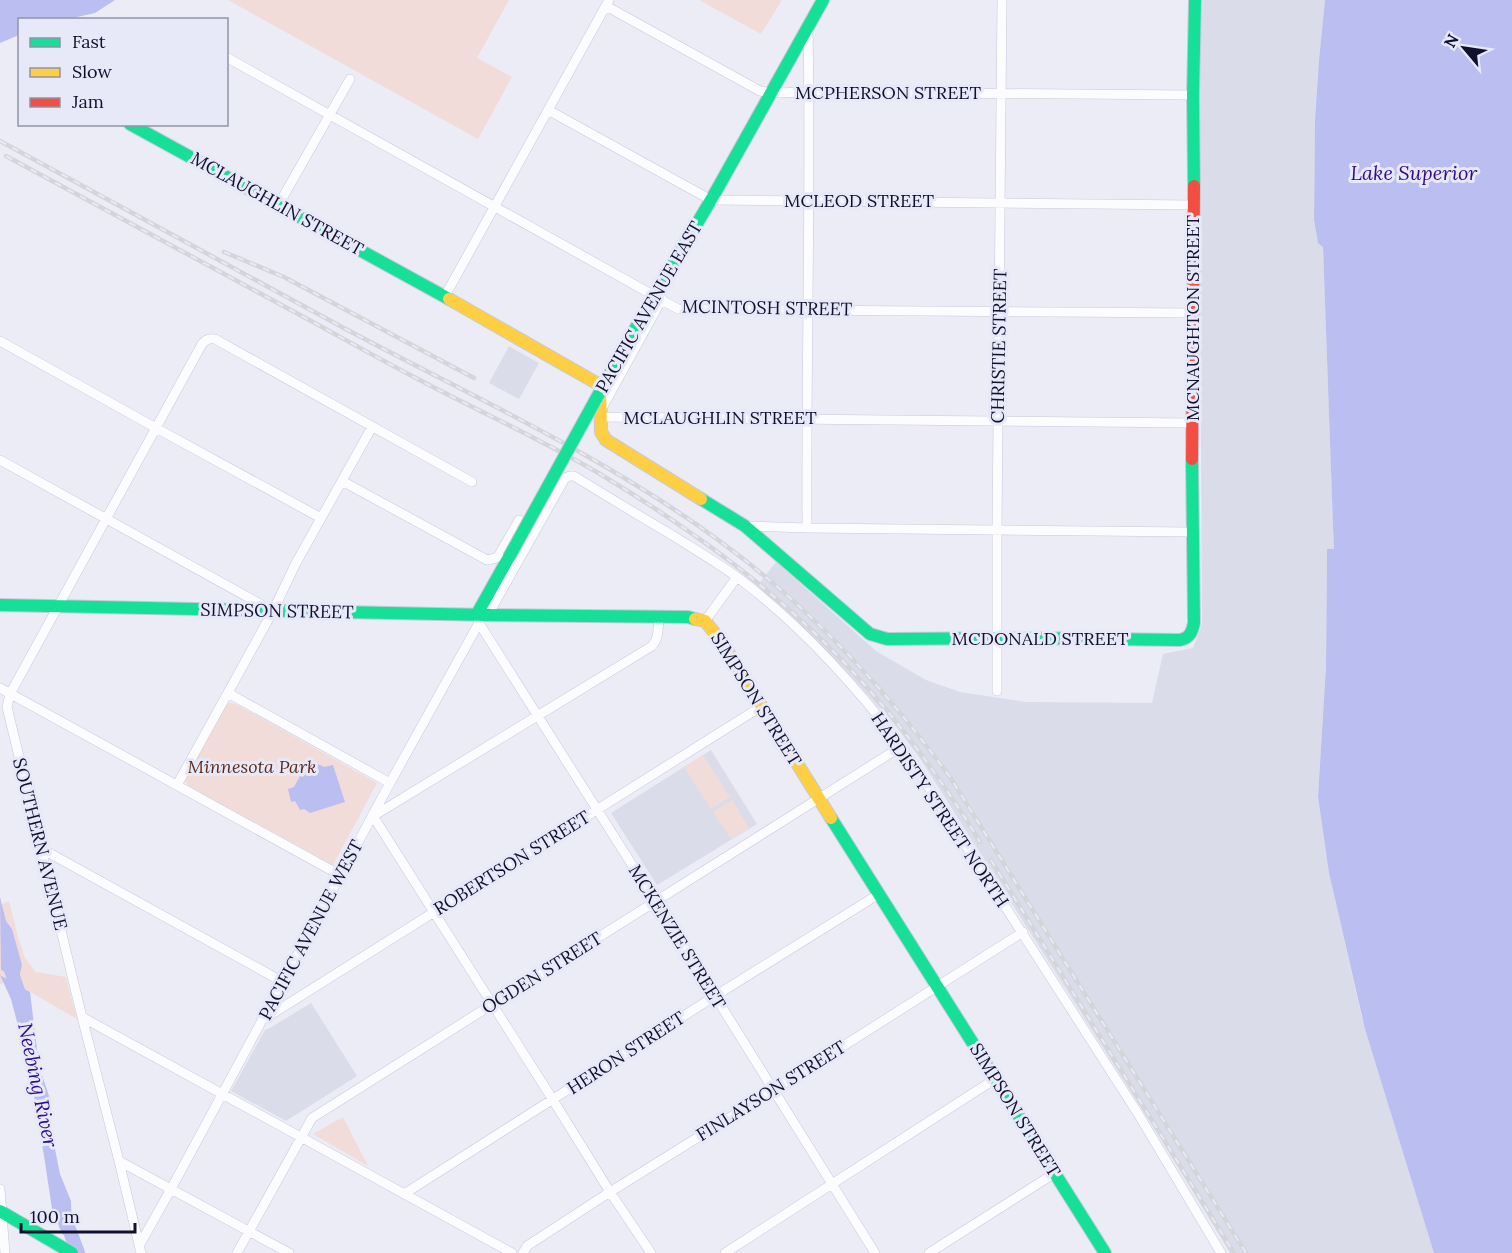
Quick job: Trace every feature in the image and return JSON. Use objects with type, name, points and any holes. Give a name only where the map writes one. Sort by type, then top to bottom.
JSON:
[{"type":"street","name":"PACIFIC AVENUE EAST","points":[[481,617],[508,557],[628,341],[658,297],[823,0]]},
{"type":"street","name":"CHRISTIE STREET","points":[[997,691],[1002,0]]},
{"type":"street","name":"MCNAUGHTON STREET","points":[[1191,635],[1194,623],[1192,423],[1195,0]]},
{"type":"street","points":[[445,296],[608,3]]},
{"type":"street","name":"MCPHERSON STREET","points":[[608,3],[760,91],[772,93],[1193,95]]},
{"type":"street","points":[[807,528],[808,27]]},
{"type":"street","name":"MCINTOSH STREET","points":[[228,58],[678,309],[1193,313]]},
{"type":"street","points":[[279,204],[350,79]]},
{"type":"street","name":"MCLEOD STREET","points":[[548,110],[711,200],[1194,204]]},
{"type":"street","name":"MCLAUGHLIN STREET","points":[[134,126],[445,296],[600,385],[600,415],[1192,423]]},
{"type":"street","points":[[658,297],[600,415],[601,432],[606,440],[745,525],[807,528],[1192,532]]},
{"type":"street","points":[[10,694],[205,340],[212,339],[472,482]]},
{"type":"street","points":[[0,341],[321,518]]},
{"type":"street","points":[[177,785],[372,427]]},
{"type":"street","points":[[0,460],[273,611]]},
{"type":"street","name":"HARDISTY STREET NORTH","points":[[481,617],[565,478],[570,476],[574,476],[702,554],[774,607],[843,676],[902,746],[1137,1112],[1221,1253]]},
{"type":"street","points":[[342,481],[487,560],[500,555],[519,520]]},
{"type":"street","name":"MCDONALD STREET","points":[[745,525],[870,634],[887,639],[1170,640],[1187,638],[1191,635]]},
{"type":"street","points":[[705,621],[736,577]]},
{"type":"street","name":"SIMPSON STREET","points":[[0,604],[481,617],[688,617],[705,621],[721,641],[818,799],[1105,1253]]},
{"type":"street","name":"MCKENZIE STREET","points":[[481,617],[537,716],[875,1253]]},
{"type":"street","name":"PACIFIC AVENUE WEST","points":[[140,1250],[481,617]]},
{"type":"street","points":[[651,1253],[610,1192],[373,816],[652,646],[656,642],[659,617]]},
{"type":"street","points":[[0,688],[340,875]]},
{"type":"street","points":[[228,693],[390,783]]},
{"type":"street","name":"SOUTHERN AVENUE","points":[[10,694],[7,706],[81,1017],[140,1250]]},
{"type":"street","name":"ROBERTSON STREET","points":[[262,1020],[762,706]]},
{"type":"street","name":"OGDEN STREET","points":[[237,1253],[312,1118],[902,746]]},
{"type":"street","points":[[42,849],[283,982]]},
{"type":"street","name":"HERON STREET","points":[[405,1194],[879,894]]},
{"type":"street","name":"FINLAYSON STREET","points":[[523,1253],[527,1246],[610,1192],[1023,932]]},
{"type":"street","points":[[81,1017],[512,1253]]},
{"type":"street","points":[[725,1253],[995,1079]]},
{"type":"street","points":[[119,1161],[290,1253]]},
{"type":"street","points":[[929,1253],[1055,1173]]},
{"type":"street","points":[[0,1189],[5,1253]]},
{"type":"street","points":[[1,1212],[72,1253]]},
{"type":"shaded area","points":[[1200,0],[1325,0],[1315,119],[1314,220],[1318,242],[1323,247],[1334,549],[1327,549],[1326,666],[1318,797],[1329,873],[1362,1018],[1388,1088],[1435,1253],[1230,1253],[1157,1133],[921,760],[895,725],[846,671],[757,586],[776,562],[876,651],[926,680],[960,692],[1026,702],[1152,703],[1163,654],[1193,648],[1202,624]]},
{"type":"shaded area","points":[[509,346],[539,363],[519,399],[489,383]]},
{"type":"shaded area","points":[[711,750],[757,824],[657,885],[611,813]]},
{"type":"shaded area","points":[[311,1003],[357,1076],[286,1121],[231,1091],[265,1030]]},
{"type":"green space","points":[[228,0],[509,0],[477,58],[512,77],[478,139]]},
{"type":"green space","points":[[699,0],[782,0],[761,34]]},
{"type":"green space","name":"Minnesota Park","points":[[236,704],[377,783],[333,865],[189,786],[185,781],[186,775],[224,705]]},
{"type":"green space","points":[[703,755],[730,797],[711,809],[684,767]]},
{"type":"green space","points":[[732,800],[749,828],[731,839],[713,812]]},
{"type":"green space","points":[[9,901],[25,958],[36,972],[66,977],[77,1019],[1,975],[4,983],[0,984],[0,905]]},
{"type":"green space","points":[[343,1117],[368,1166],[313,1134]]},
{"type":"water","points":[[0,0],[115,0],[95,13],[72,18],[18,18],[18,35],[0,43]]},
{"type":"water","name":"Lake Superior","points":[[1325,0],[1512,0],[1512,1253],[1434,1253],[1365,1029],[1329,873],[1318,797],[1326,666],[1327,549],[1334,549],[1323,247],[1318,243],[1314,220],[1315,119]]},
{"type":"water","points":[[312,761],[324,767],[333,765],[345,802],[310,813],[304,809],[300,810],[295,801],[291,802],[288,789],[294,787],[300,776],[303,777]]},
{"type":"water","points":[[0,897],[22,965],[19,978],[1,970]]},
{"type":"water","points":[[0,975],[30,992],[39,1066],[49,1096],[48,1114],[60,1174],[71,1201],[72,1236],[75,1240],[62,1234],[52,1209],[29,1067],[11,999]]},
{"type":"waterway","name":"Neebing River","points":[[9,958],[21,1000]]},
{"type":"waterway","name":"Neebing River","points":[[66,1221],[78,1253]]},
{"type":"railway","points":[[0,141],[342,327],[586,456],[680,513],[725,545],[788,596],[874,682],[950,777],[1246,1253]]},
{"type":"railway","points":[[6,156],[435,388],[577,461],[654,508],[707,544],[758,583],[806,625],[855,674],[922,755],[980,842]]},
{"type":"railway","points":[[224,252],[284,277],[474,378]]},
{"type":"railway","points":[[991,860],[1234,1253]]},
{"type":"traffic: fast","points":[[628,341],[715,193],[823,0]]},
{"type":"traffic: fast","points":[[1194,186],[1195,0]]},
{"type":"traffic: fast","points":[[134,126],[449,299]]},
{"type":"traffic: fast","points":[[509,557],[628,341]]},
{"type":"traffic: fast","points":[[701,499],[745,526],[870,634],[887,639],[1180,640],[1190,634],[1194,623],[1192,459]]},
{"type":"traffic: fast","points":[[477,614],[509,557]]},
{"type":"traffic: fast","points":[[0,605],[688,617],[695,619]]},
{"type":"traffic: fast","points":[[831,818],[1105,1253]]},
{"type":"traffic: fast","points":[[0,1211],[72,1253]]},
{"type":"traffic: slow","points":[[449,299],[600,385],[601,432],[606,440],[701,499]]},
{"type":"traffic: slow","points":[[695,619],[705,621],[721,641],[831,818]]},
{"type":"traffic: jam","points":[[1192,459],[1194,186]]}]
